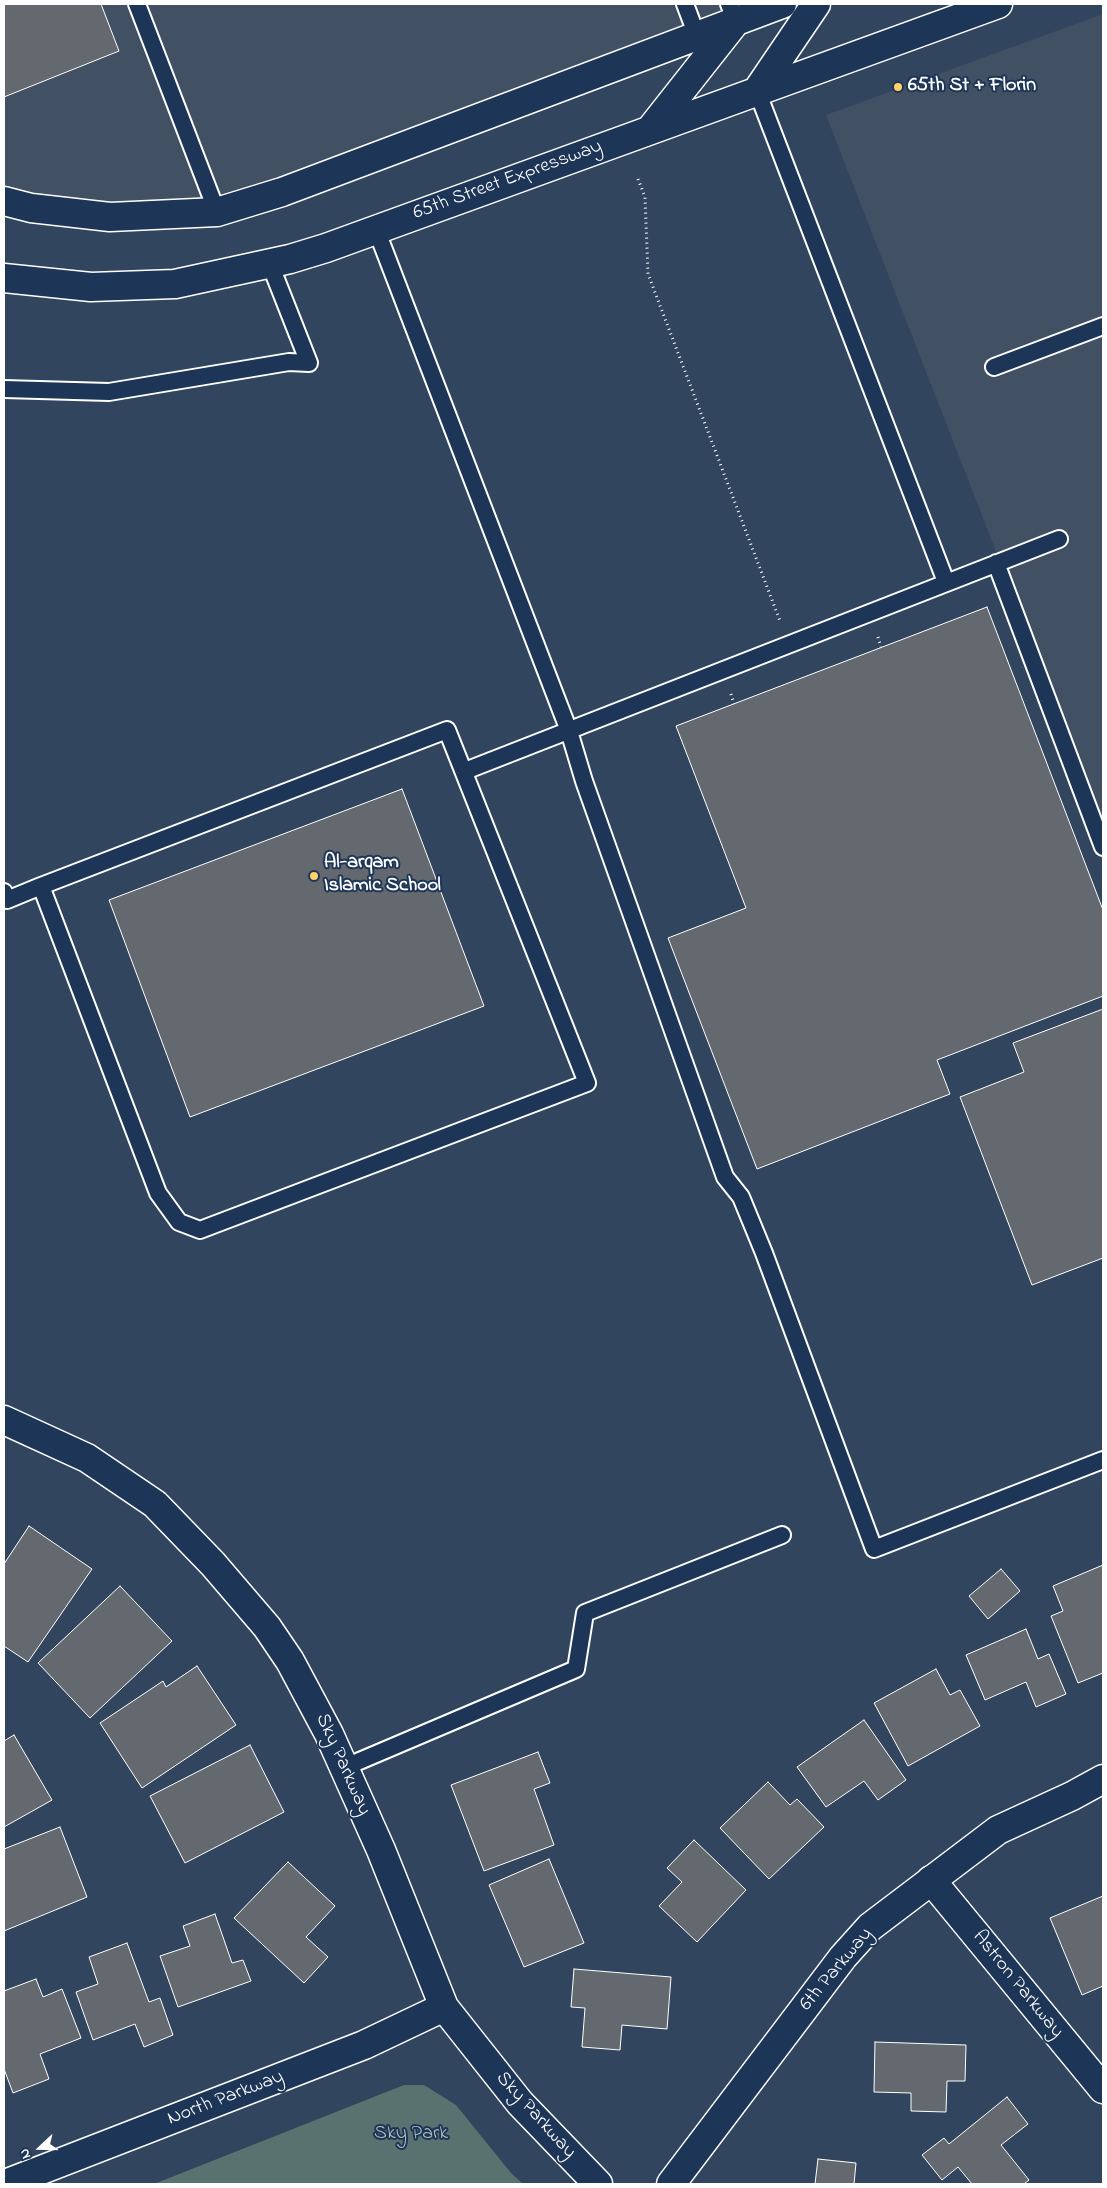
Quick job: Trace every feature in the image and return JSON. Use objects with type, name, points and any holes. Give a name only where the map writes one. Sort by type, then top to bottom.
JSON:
[{"type":"street","points":[[4,201],[30,208],[110,217],[217,212],[282,192],[697,36],[733,12],[782,4]]},
{"type":"street","points":[[757,91],[816,4]]},
{"type":"street","name":"65th Street Expressway","points":[[4,278],[18,281],[92,287],[175,284],[270,264],[326,248],[998,4]]},
{"type":"street","points":[[650,130],[733,12]]},
{"type":"street","name":"Sky Parkway","points":[[4,1420],[87,1458],[156,1504],[213,1564],[266,1626],[311,1697],[329,1734],[381,1850],[444,2007],[520,2103],[598,2184]]},
{"type":"street","name":"6th Parkway","points":[[671,2184],[843,1957],[870,1927],[998,1830],[1072,1796],[1103,1779]]},
{"type":"street","name":"Astron Parkway","points":[[931,1880],[1103,2089]]},
{"type":"street","name":"North Parkway","points":[[5,2184],[364,2045],[444,2007]]},
{"type":"lane","points":[[137,4],[217,212]]},
{"type":"lane","points":[[685,4],[697,36]]},
{"type":"lane","points":[[757,91],[946,582]]},
{"type":"lane","points":[[376,230],[569,732],[584,781],[725,1177],[741,1197],[764,1252],[874,1549],[1103,1460]]},
{"type":"lane","points":[[4,388],[109,392],[289,362],[309,363],[270,264]]},
{"type":"lane","points":[[994,367],[1103,326]]},
{"type":"lane","points":[[465,770],[569,732],[789,643],[1059,539]]},
{"type":"lane","points":[[996,563],[1103,847]]},
{"type":"lane","points":[[4,892],[7,900],[41,886],[448,730],[587,1083],[200,1230],[179,1222],[158,1193],[41,886]]},
{"type":"lane","points":[[343,1768],[576,1669],[585,1613],[782,1535]]},
{"type":"path","points":[[638,179],[645,198],[648,274],[789,643]]},
{"type":"path","points":[[734,704],[730,694],[739,690]]},
{"type":"shaded area","points":[[4,4],[785,4],[282,192],[110,217],[4,201]]},
{"type":"shaded area","points":[[1103,14],[1103,826],[826,115]]},
{"type":"green space","name":"Sky Park","points":[[404,2085],[424,2085],[456,2105],[511,2173],[523,2184],[154,2184]]},
{"type":"building","points":[[4,4],[101,4],[119,51],[4,97]]},
{"type":"building","points":[[987,607],[1103,910],[1103,996],[937,1060],[950,1094],[757,1169],[668,938],[746,908],[676,726]]},
{"type":"building","points":[[402,789],[484,1006],[190,1117],[109,900]]},
{"type":"building","points":[[1103,1009],[1103,1258],[1032,1285],[960,1097],[1024,1072],[1013,1043]]},
{"type":"building","points":[[29,1526],[92,1569],[28,1662],[4,1646],[4,1564]]},
{"type":"building","points":[[1103,1565],[1103,1673],[1078,1683],[1051,1616],[1063,1611],[1053,1586]]},
{"type":"building","points":[[1001,1569],[1020,1591],[988,1619],[969,1596]]},
{"type":"building","points":[[120,1586],[172,1641],[90,1718],[38,1663]]},
{"type":"building","points":[[1026,1629],[1038,1659],[1049,1654],[1066,1694],[1036,1707],[1026,1682],[985,1700],[966,1655]]},
{"type":"building","points":[[197,1666],[236,1725],[142,1788],[100,1723],[163,1681],[166,1687]]},
{"type":"building","points":[[936,1669],[950,1695],[960,1690],[980,1726],[908,1766],[874,1703]]},
{"type":"building","points":[[864,1720],[906,1780],[878,1800],[864,1781],[826,1807],[797,1767]]},
{"type":"building","points":[[14,1735],[52,1800],[4,1827],[4,1741]]},
{"type":"building","points":[[250,1745],[284,1812],[185,1863],[150,1796]]},
{"type":"building","points":[[538,1752],[550,1783],[534,1789],[554,1845],[484,1871],[451,1785]]},
{"type":"building","points":[[768,1782],[790,1805],[797,1799],[824,1827],[769,1879],[720,1828]]},
{"type":"building","points":[[60,1827],[87,1897],[4,1931],[4,1849]]},
{"type":"building","points":[[694,1840],[746,1890],[697,1942],[659,1906],[682,1882],[667,1868]]},
{"type":"building","points":[[549,1859],[584,1943],[524,1967],[489,1885]]},
{"type":"building","points":[[288,1862],[335,1906],[306,1937],[328,1957],[304,1983],[234,1918]]},
{"type":"building","points":[[1103,1896],[1103,1986],[1082,1995],[1050,1918]]},
{"type":"building","points":[[215,1914],[232,1963],[243,1960],[251,1981],[178,2007],[160,1956],[190,1946],[183,1926]]},
{"type":"building","points":[[127,1943],[149,2002],[160,1998],[173,2035],[144,2047],[135,2024],[93,2040],[76,1992],[98,1984],[89,1957]]},
{"type":"building","points":[[574,1969],[671,1977],[667,2029],[622,2025],[620,2050],[582,2047],[585,2008],[571,2007]]},
{"type":"building","points":[[36,1979],[43,1997],[62,1989],[81,2038],[40,2054],[49,2079],[13,2093],[4,2069],[4,1991]]},
{"type":"building","points":[[875,2042],[966,2045],[965,2081],[947,2081],[946,2112],[911,2111],[911,2093],[874,2092]]},
{"type":"building","points":[[1007,2097],[1028,2124],[1001,2145],[1029,2180],[1024,2184],[972,2184],[958,2167],[942,2180],[922,2155],[944,2138],[949,2144]]},
{"type":"building","points":[[818,2159],[856,2163],[854,2184],[815,2184]]},
{"type":"place","name":"65th St + Florin","points":[[898,87]]},
{"type":"place","name":"Al-arqam Islamic School","points":[[314,876]]}]
